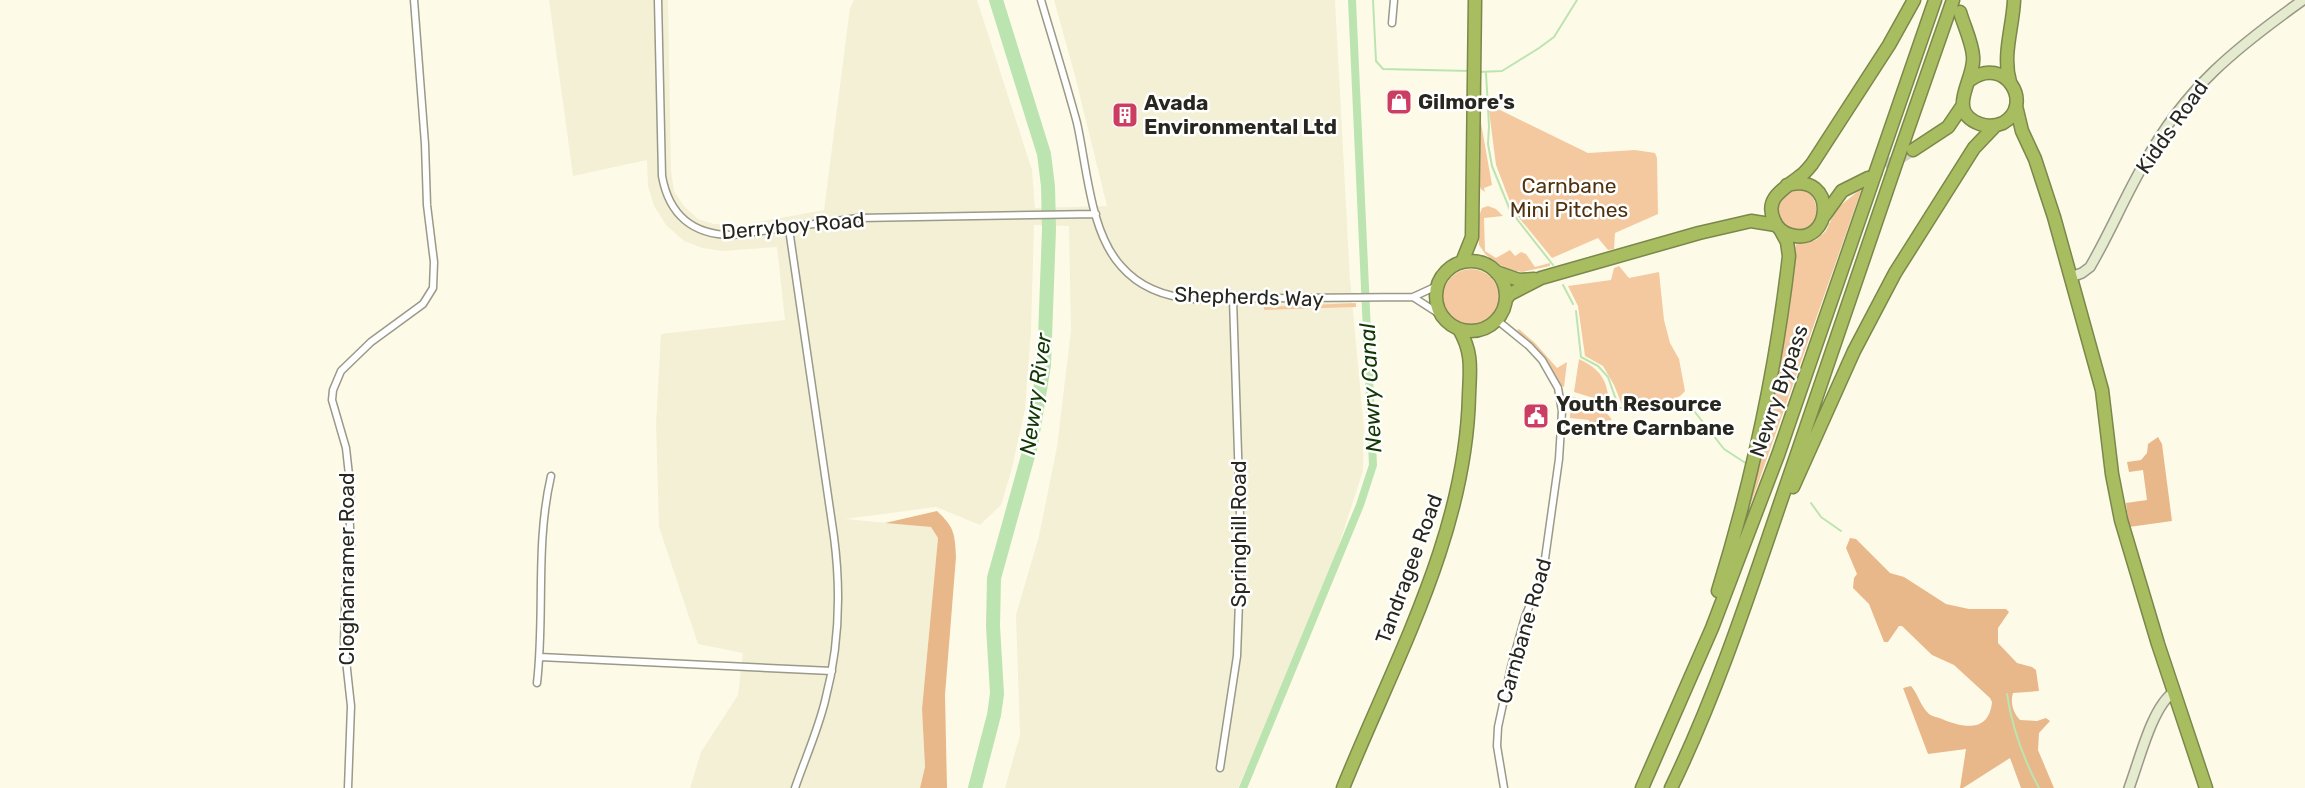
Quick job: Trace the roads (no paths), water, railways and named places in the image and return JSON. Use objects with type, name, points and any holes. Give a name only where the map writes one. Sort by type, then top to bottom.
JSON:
[{"type":"highway","points":[[1474,0],[1472,237],[1480,262]]},
{"type":"highway","points":[[1751,221],[1772,202],[1780,189],[1800,177],[1812,165],[1889,45],[1914,0]]},
{"type":"highway","name":"Newry Bypass","points":[[1642,788],[1694,670],[1778,455],[1935,0]]},
{"type":"highway","name":"Newry Bypass","points":[[1671,788],[1705,712],[1765,548],[1883,198],[1953,0]]},
{"type":"highway","points":[[2014,0],[2006,67],[2014,90],[2025,140],[2036,159],[2072,277],[2102,390],[2112,474],[2121,520],[2158,644],[2206,788]]},
{"type":"highway","points":[[1960,12],[1974,56],[1981,64],[1995,73]]},
{"type":"highway","points":[[1974,56],[1963,105],[1966,113],[1979,124]]},
{"type":"highway","points":[[1970,80],[1986,72],[2004,76],[2010,82]]},
{"type":"highway","points":[[1948,127],[1963,105]]},
{"type":"highway","points":[[1765,548],[1845,369],[1895,273],[1974,148],[1998,124],[2007,119],[2016,106]]},
{"type":"highway","points":[[1913,150],[1948,127],[1963,123],[1998,124],[2025,140]]},
{"type":"highway","points":[[1493,323],[1480,330],[1459,329],[1449,324],[1441,315],[1436,296],[1437,286],[1447,270],[1462,262],[1480,262],[1496,272],[1519,280],[1541,278],[1699,233],[1751,221],[1779,228],[1798,237],[1815,231],[1842,191],[1868,178]]},
{"type":"highway","points":[[1787,185],[1796,183],[1842,191]]},
{"type":"highway","points":[[1812,186],[1823,199],[1824,216]]},
{"type":"highway","points":[[1694,670],[1737,528],[1773,372],[1789,256],[1787,242],[1771,210],[1772,202]]},
{"type":"highway","points":[[1462,262],[1472,237]]},
{"type":"highway","points":[[1496,272],[1502,280],[1506,299]]},
{"type":"highway","points":[[1470,354],[1477,340],[1503,310],[1510,294],[1541,278]]},
{"type":"highway","name":"Tandragee Road","points":[[1342,788],[1417,611],[1454,507],[1467,430],[1470,354],[1459,329]]},
{"type":"street","name":"Cloghanramer Road","points":[[348,788],[351,706],[344,642],[346,577],[351,545],[349,509],[351,493],[346,448],[333,406],[333,390],[341,371],[353,358],[423,304],[433,288],[434,262],[427,205],[425,144],[414,0]]},
{"type":"street","name":"Derryboy Road","points":[[658,0],[662,176],[669,201],[690,224],[716,235],[789,229],[858,218],[1096,214]]},
{"type":"street","name":"Shepherds Way","points":[[1041,0],[1068,89],[1103,236],[1121,266],[1147,287],[1179,298],[1233,299],[1413,297],[1437,286]]},
{"type":"street","points":[[1392,23],[1394,0]]},
{"type":"street","name":"Kidds Road","points":[[2072,277],[2090,267],[2145,161],[2175,116],[2207,76],[2249,39],[2303,0]]},
{"type":"street","points":[[789,229],[837,560],[838,597],[832,671],[825,702],[795,788]]},
{"type":"street","points":[[1413,297],[1441,315]]},
{"type":"street","name":"Springhill Road","points":[[1220,768],[1237,656],[1241,546],[1233,299]]},
{"type":"street","name":"Carnbane Road","points":[[1493,323],[1529,346],[1542,360],[1558,388],[1562,411],[1559,459],[1544,573],[1525,617],[1498,727],[1497,746],[1504,788]]},
{"type":"street","points":[[537,683],[540,657],[541,561],[550,476]]},
{"type":"street","points":[[540,657],[832,671]]},
{"type":"street","points":[[2129,788],[2157,712],[2165,697],[2174,692]]},
{"type":"waterway","name":"Newry River","points":[[975,788],[994,715],[997,694],[993,626],[994,578],[1031,445],[1044,365],[1049,229],[1048,186],[1044,154],[996,0]]},
{"type":"waterway","name":"Newry Canal","points":[[1243,788],[1360,505],[1373,465],[1352,0]]},
{"type":"waterway","points":[[1373,0],[1376,61],[1383,69],[1470,71]]},
{"type":"waterway","points":[[1479,72],[1502,71],[1554,37],[1577,0]]},
{"type":"waterway","points":[[1486,73],[1488,144],[1492,166],[1510,210]]},
{"type":"waterway","points":[[1513,214],[1553,265]]},
{"type":"waterway","points":[[1563,285],[1573,304]]},
{"type":"waterway","points":[[1576,311],[1581,357],[1598,366],[1608,377],[1619,408],[1687,402],[1724,449],[1747,464]]},
{"type":"waterway","points":[[1811,503],[1821,517],[1841,531]]},
{"type":"waterway","points":[[2007,694],[2019,743],[2039,788]]},
{"type":"tunnel","points":[[1870,176],[1913,150]]},
{"type":"place","name":"Gilmore's","points":[[1399,102]]},
{"type":"place","name":"Avada Environmental Ltd","points":[[1125,115]]},
{"type":"place","name":"Youth Resource Centre Carnbane","points":[[1536,416]]},
{"type":"park label","name":"Carnbane Mini Pitches","points":[[1569,198]]}]
